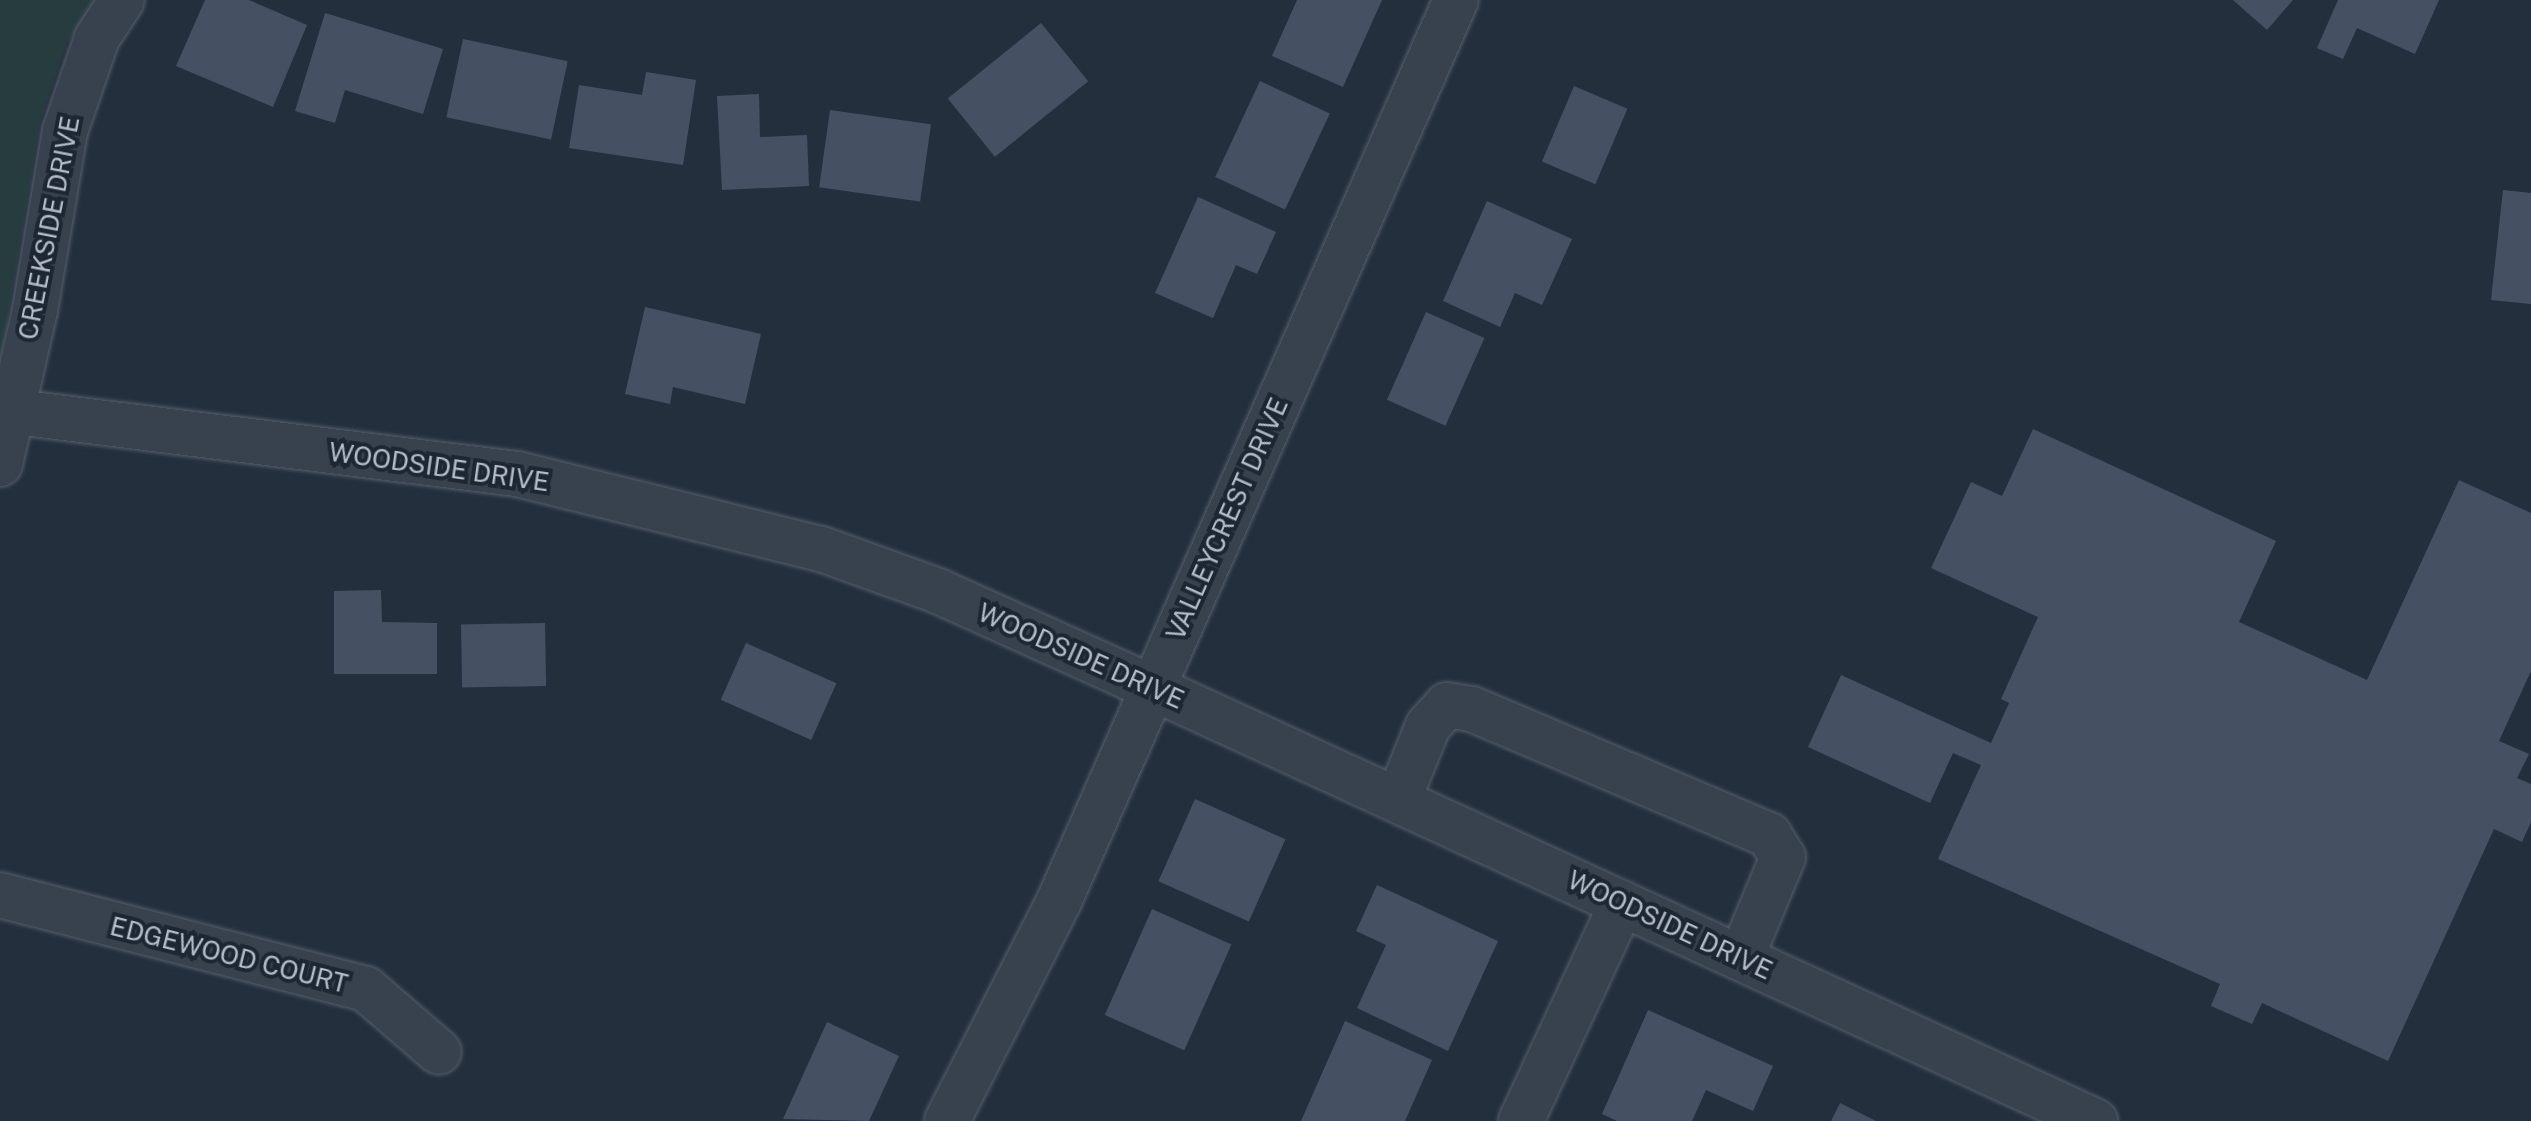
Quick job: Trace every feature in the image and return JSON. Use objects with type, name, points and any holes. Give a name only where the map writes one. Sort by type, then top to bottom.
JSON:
[{"type":"street","name":"CREEKSIDE DRIVE","points":[[0,464],[4,410],[35,310],[65,131],[97,38],[122,0]]},
{"type":"street","name":"VALLEYCREST DRIVE","points":[[947,1121],[1060,899],[1456,0]]},
{"type":"street","name":"WOODSIDE DRIVE","points":[[4,410],[517,474],[821,549],[938,591],[1153,688],[1741,958],[2079,1118]]},
{"type":"street","points":[[1398,800],[1428,726],[1447,705],[1472,709],[1769,835],[1783,857],[1741,958]]},
{"type":"street","name":"EDGEWOOD COURT","points":[[0,895],[366,989],[439,1052]]},
{"type":"street","points":[[1521,1121],[1622,903]]},
{"type":"green space","points":[[0,0],[97,0],[67,43],[40,122],[0,364]]},
{"type":"building","points":[[205,0],[249,0],[307,25],[273,107],[176,66]]},
{"type":"building","points":[[1297,0],[1382,0],[1343,87],[1272,56]]},
{"type":"building","points":[[2233,0],[2293,0],[2267,30]]},
{"type":"building","points":[[2338,0],[2439,0],[2415,54],[2357,28],[2343,59],[2317,48]]},
{"type":"building","points":[[325,13],[443,49],[423,114],[345,90],[335,123],[295,111]]},
{"type":"building","points":[[1041,23],[1088,81],[995,157],[948,99]]},
{"type":"building","points":[[463,39],[568,61],[551,139],[446,117]]},
{"type":"building","points":[[646,72],[696,80],[683,165],[569,148],[579,85],[642,95]]},
{"type":"building","points":[[1260,81],[1330,114],[1285,210],[1215,177]]},
{"type":"building","points":[[1574,86],[1627,109],[1595,184],[1542,161]]},
{"type":"building","points":[[759,94],[760,137],[807,135],[809,186],[722,190],[717,96]]},
{"type":"building","points":[[830,110],[931,124],[920,201],[819,187]]},
{"type":"building","points":[[2503,190],[2531,193],[2531,304],[2491,300]]},
{"type":"building","points":[[1198,197],[1276,232],[1257,274],[1236,265],[1213,318],[1155,293]]},
{"type":"building","points":[[1487,201],[1572,239],[1542,305],[1515,293],[1500,327],[1443,301]]},
{"type":"building","points":[[645,307],[761,334],[745,404],[673,387],[670,404],[625,394]]},
{"type":"building","points":[[1426,312],[1484,338],[1445,426],[1387,400]]},
{"type":"building","points":[[2033,429],[2276,541],[2239,622],[2367,680],[2459,480],[2531,513],[2531,671],[2499,741],[2529,754],[2517,778],[2531,784],[2531,822],[2522,842],[2494,829],[2388,1061],[2262,1003],[2252,1024],[2211,1006],[2220,984],[1938,859],[1981,765],[1953,753],[1930,803],[1808,747],[1841,675],[1991,743],[2009,703],[2001,699],[2038,617],[1931,568],[1971,482],[2002,496]]},
{"type":"building","points":[[381,590],[382,622],[437,623],[437,674],[334,674],[334,591]]},
{"type":"building","points":[[545,623],[546,686],[462,687],[461,624]]},
{"type":"building","points":[[746,643],[836,683],[811,740],[721,700]]},
{"type":"building","points":[[1195,799],[1285,839],[1249,921],[1158,881]]},
{"type":"building","points":[[1377,885],[1498,941],[1448,1051],[1357,1008],[1386,945],[1356,931]]},
{"type":"building","points":[[1152,909],[1231,944],[1184,1050],[1105,1015]]},
{"type":"building","points":[[1648,1010],[1773,1066],[1753,1111],[1706,1090],[1692,1121],[1617,1121],[1602,1114]]},
{"type":"building","points":[[1345,1021],[1432,1060],[1405,1121],[1301,1121]]},
{"type":"building","points":[[827,1022],[899,1056],[869,1121],[783,1119]]},
{"type":"building","points":[[1840,1103],[1876,1121],[1831,1121]]}]
